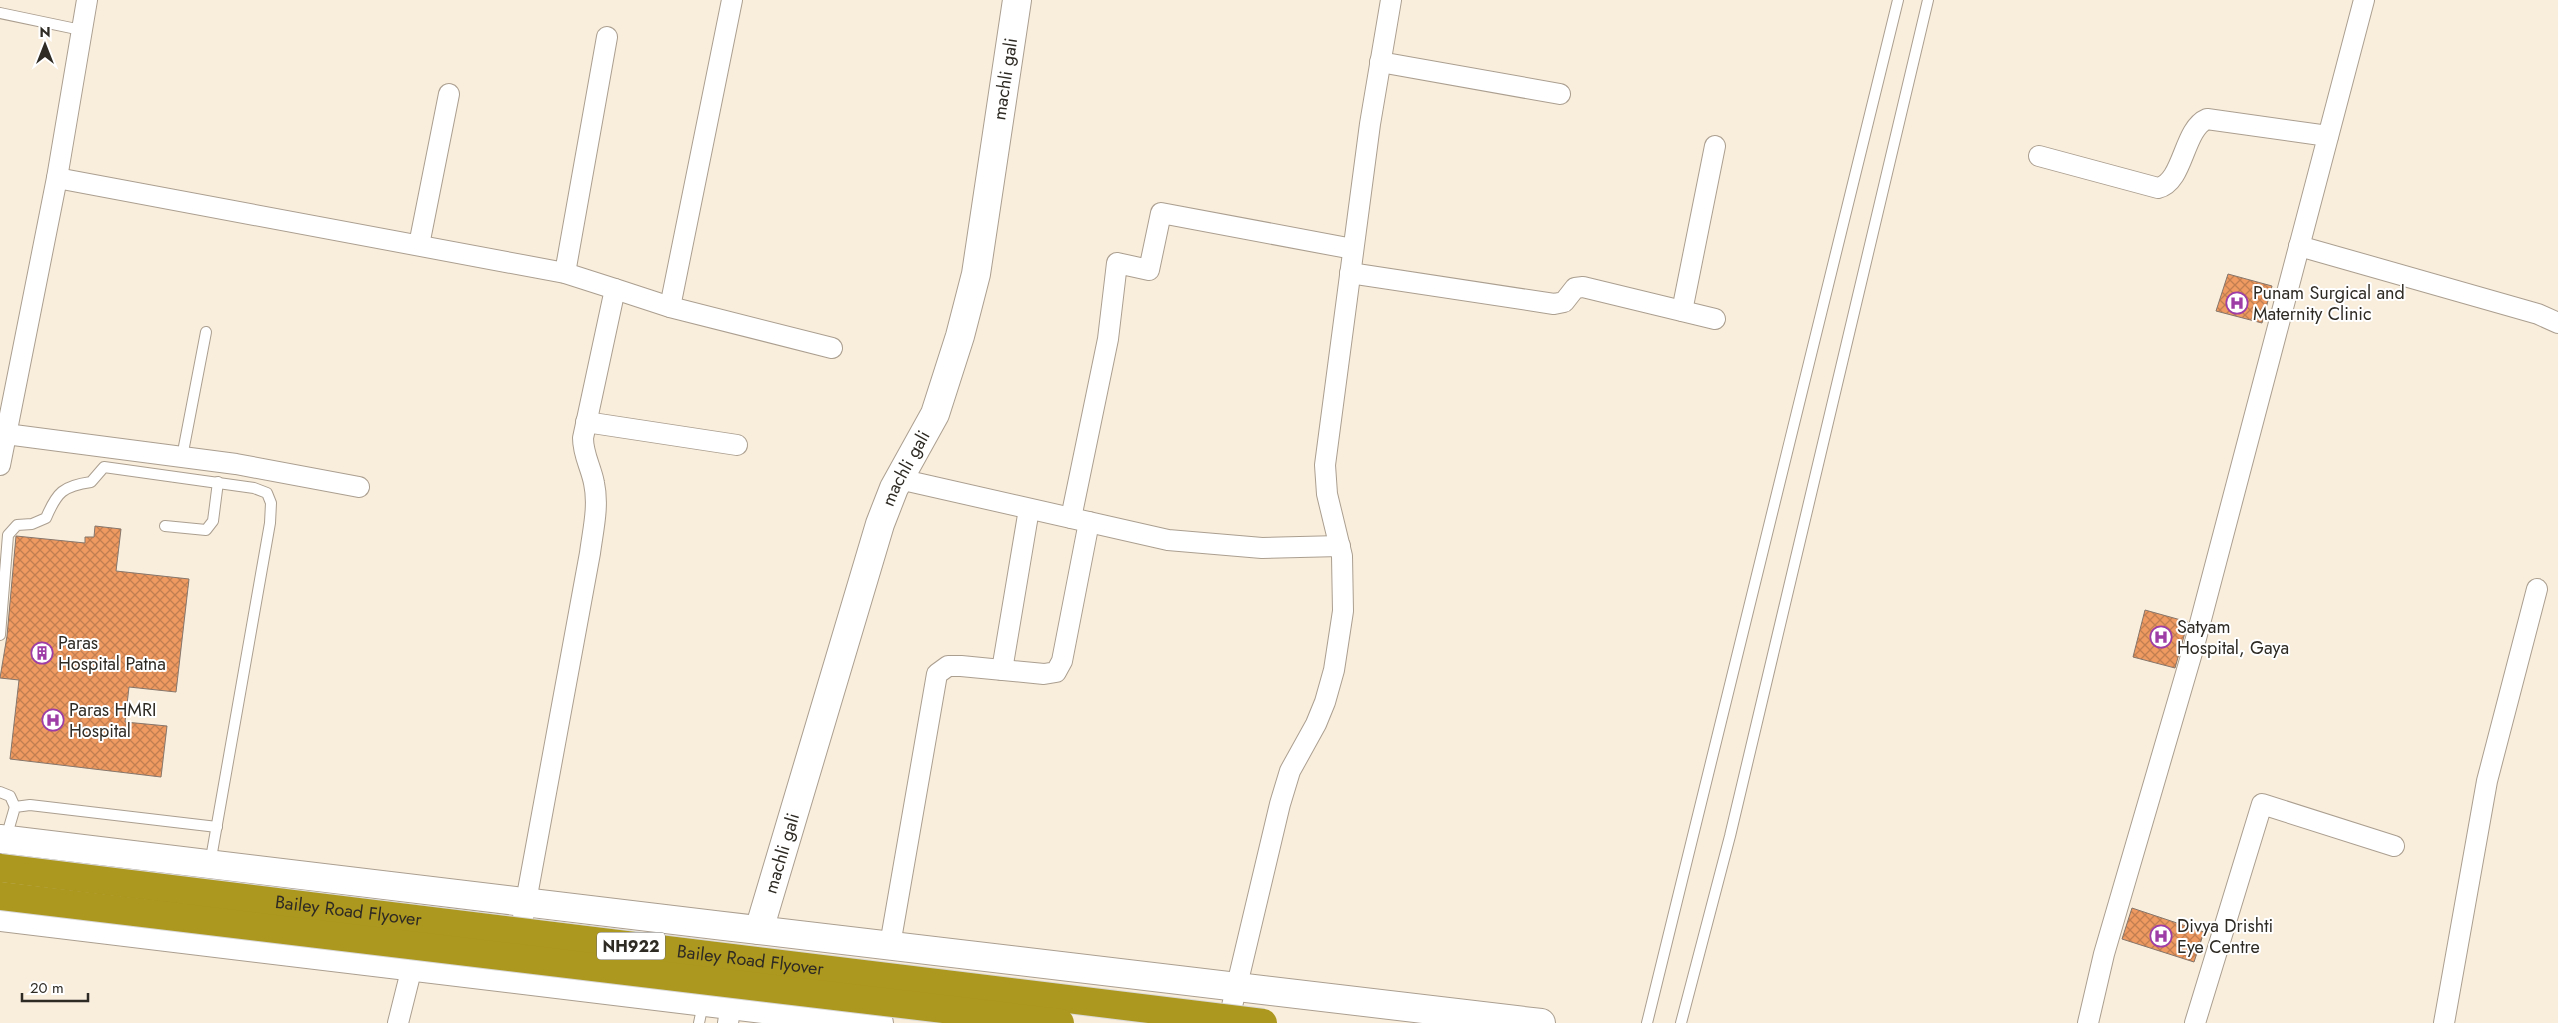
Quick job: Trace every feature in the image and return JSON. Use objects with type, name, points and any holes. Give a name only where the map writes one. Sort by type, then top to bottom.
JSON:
[{"type":"highway","name":"Bailey Road Flyover","points":[[0,868],[1263,1023]]},
{"type":"highway","name":"Bailey Road Flyover","points":[[0,896],[1060,1023]]},
{"type":"main road","name":"machli gali","points":[[759,930],[880,524],[899,479],[935,414],[960,336],[973,283],[1017,0]]},
{"type":"main road","points":[[3,839],[526,904],[1236,985],[1541,1023]]},
{"type":"main road","points":[[0,917],[512,979],[701,1012],[879,1023]]},
{"type":"main road","points":[[701,1012],[716,926]]},
{"type":"street","points":[[0,465],[57,178],[87,0]]},
{"type":"street","points":[[670,307],[732,0]]},
{"type":"street","points":[[1228,1023],[1282,796],[1299,752],[1319,717],[1334,670],[1343,611],[1344,583],[1340,546],[1328,494],[1325,465],[1353,249],[1380,62],[1391,0]]},
{"type":"street","points":[[2088,1023],[2104,954],[2194,646],[2364,0]]},
{"type":"street","points":[[565,273],[607,36]]},
{"type":"street","points":[[1380,62],[1560,94]]},
{"type":"street","points":[[419,245],[450,94]]},
{"type":"street","points":[[2039,156],[2158,188],[2169,183],[2198,126],[2207,119],[2328,136]]},
{"type":"street","points":[[1682,311],[1715,146]]},
{"type":"street","points":[[57,178],[565,273],[670,307],[832,348]]},
{"type":"street","points":[[890,945],[937,674],[948,666],[1044,674],[1056,672],[1060,667],[1118,263],[1149,270],[1161,213],[1353,249]]},
{"type":"street","points":[[2299,246],[2538,314],[2558,323]]},
{"type":"street","points":[[1350,273],[1554,304],[1564,302],[1574,288],[1583,288],[1715,319]]},
{"type":"street","points":[[512,979],[596,512],[594,482],[583,449],[586,422],[615,288]]},
{"type":"street","points":[[586,422],[737,445]]},
{"type":"street","points":[[6,434],[236,464],[359,487]]},
{"type":"street","points":[[899,479],[1029,509],[1196,544],[1262,548],[1340,546]]},
{"type":"street","points":[[1002,670],[1029,509]]},
{"type":"street","points":[[2444,1023],[2487,781],[2537,589]]},
{"type":"street","points":[[2195,1023],[2262,804],[2394,846]]},
{"type":"street","points":[[398,1023],[412,967]]},
{"type":"lane","points":[[1647,1023],[1898,0]]},
{"type":"lane","points":[[1681,1023],[1730,836],[1928,0]]},
{"type":"lane","points":[[0,13],[81,30]]},
{"type":"lane","points":[[182,457],[206,332]]},
{"type":"lane","points":[[0,635],[8,536],[17,525],[32,524],[46,518],[54,498],[69,485],[91,482],[104,467],[218,482],[261,490],[269,497],[271,510],[210,865]]},
{"type":"lane","points":[[165,526],[206,530],[213,521],[218,482]]},
{"type":"lane","points":[[0,792],[10,796],[15,807],[3,839]]},
{"type":"lane","points":[[15,807],[30,805],[217,827]]},
{"type":"building","points":[[2228,274],[2272,286],[2262,323],[2216,311]]},
{"type":"building","name":"Paras Hospital Patna","points":[[95,526],[121,529],[116,571],[189,579],[176,692],[129,687],[125,722],[167,726],[161,777],[10,759],[19,680],[0,678],[7,636],[16,536],[85,543],[85,537],[94,537]]},
{"type":"building","points":[[2145,610],[2188,622],[2175,668],[2133,657]]},
{"type":"building","points":[[2132,908],[2204,932],[2194,962],[2122,939]]},
{"type":"place","name":"Punam Surgical and Maternity Clinic","points":[[2237,303]]},
{"type":"place","name":"Satyam Hospital, Gaya","points":[[2161,637]]},
{"type":"place","name":"Paras Hospital Patna","points":[[42,653]]},
{"type":"place","name":"Paras HMRI Hospital","points":[[53,720]]},
{"type":"place","name":"Divya Drishti Eye Centre","points":[[2161,936]]}]
